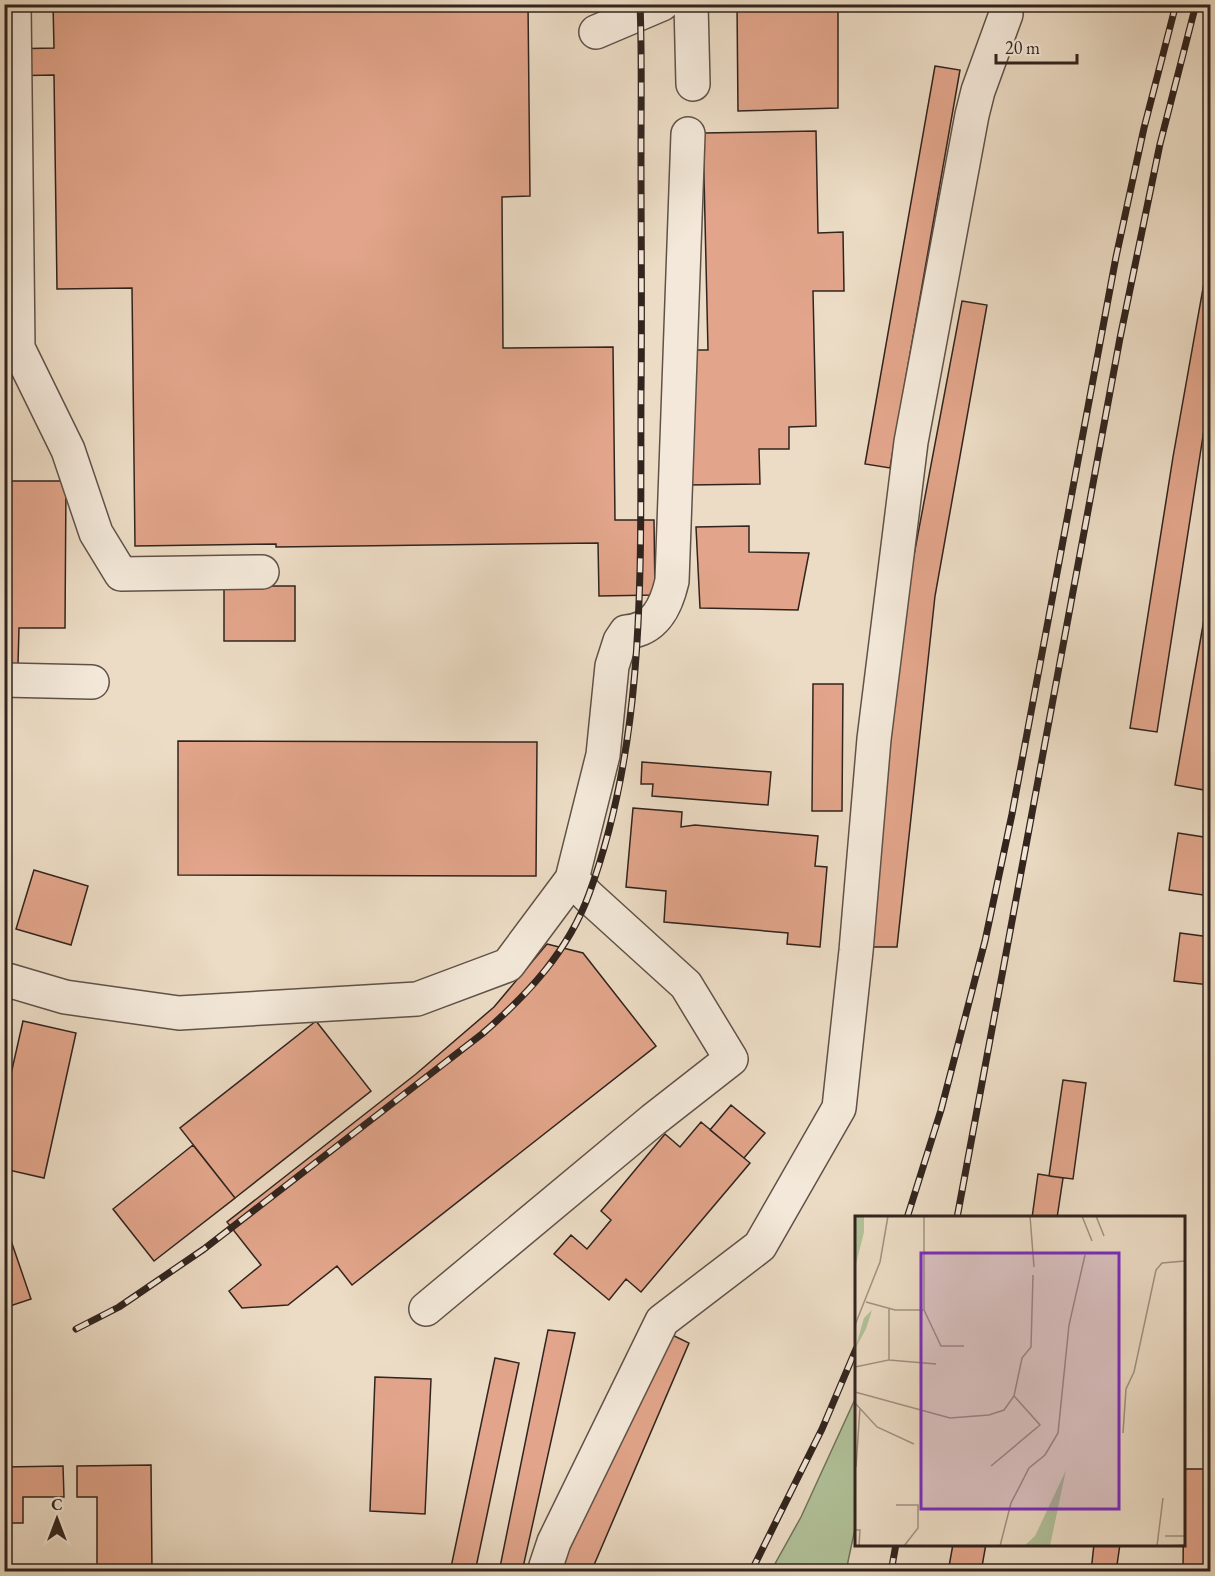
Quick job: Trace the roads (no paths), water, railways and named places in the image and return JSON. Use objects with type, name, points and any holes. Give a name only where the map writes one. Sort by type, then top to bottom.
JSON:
[{"type":"lane","points":[[14,4],[11,348],[68,450],[96,533],[121,574],[262,572]]},
{"type":"lane","points":[[596,32],[662,4]]},
{"type":"lane","points":[[691,4],[693,84]]},
{"type":"lane","points":[[544,1572],[554,1542],[662,1321],[760,1246],[839,1108],[856,951],[874,739],[911,441],[972,115],[978,91],[1006,14]]},
{"type":"lane","points":[[4,979],[65,998],[179,1013],[417,999],[508,965],[572,879],[603,754],[612,666],[617,648],[626,632],[639,632],[656,618],[669,596],[672,581],[687,134]]},
{"type":"lane","points":[[4,680],[92,682]]},
{"type":"lane","points":[[426,1309],[653,1120],[731,1059],[686,985],[572,879]]},
{"type":"railway","points":[[76,1329],[119,1307],[204,1249],[482,1034],[515,1004],[558,954],[570,935],[589,894],[608,833],[622,772],[637,646],[641,520],[640,4]]},
{"type":"railway","points":[[908,1216],[941,1110],[985,941],[1012,814],[1116,257],[1144,128],[1176,4]]},
{"type":"railway","points":[[957,1216],[1120,338],[1160,144],[1196,4]]},
{"type":"railway","points":[[751,1572],[822,1429],[855,1351]]},
{"type":"railway","points":[[891,1572],[896,1546]]}]
